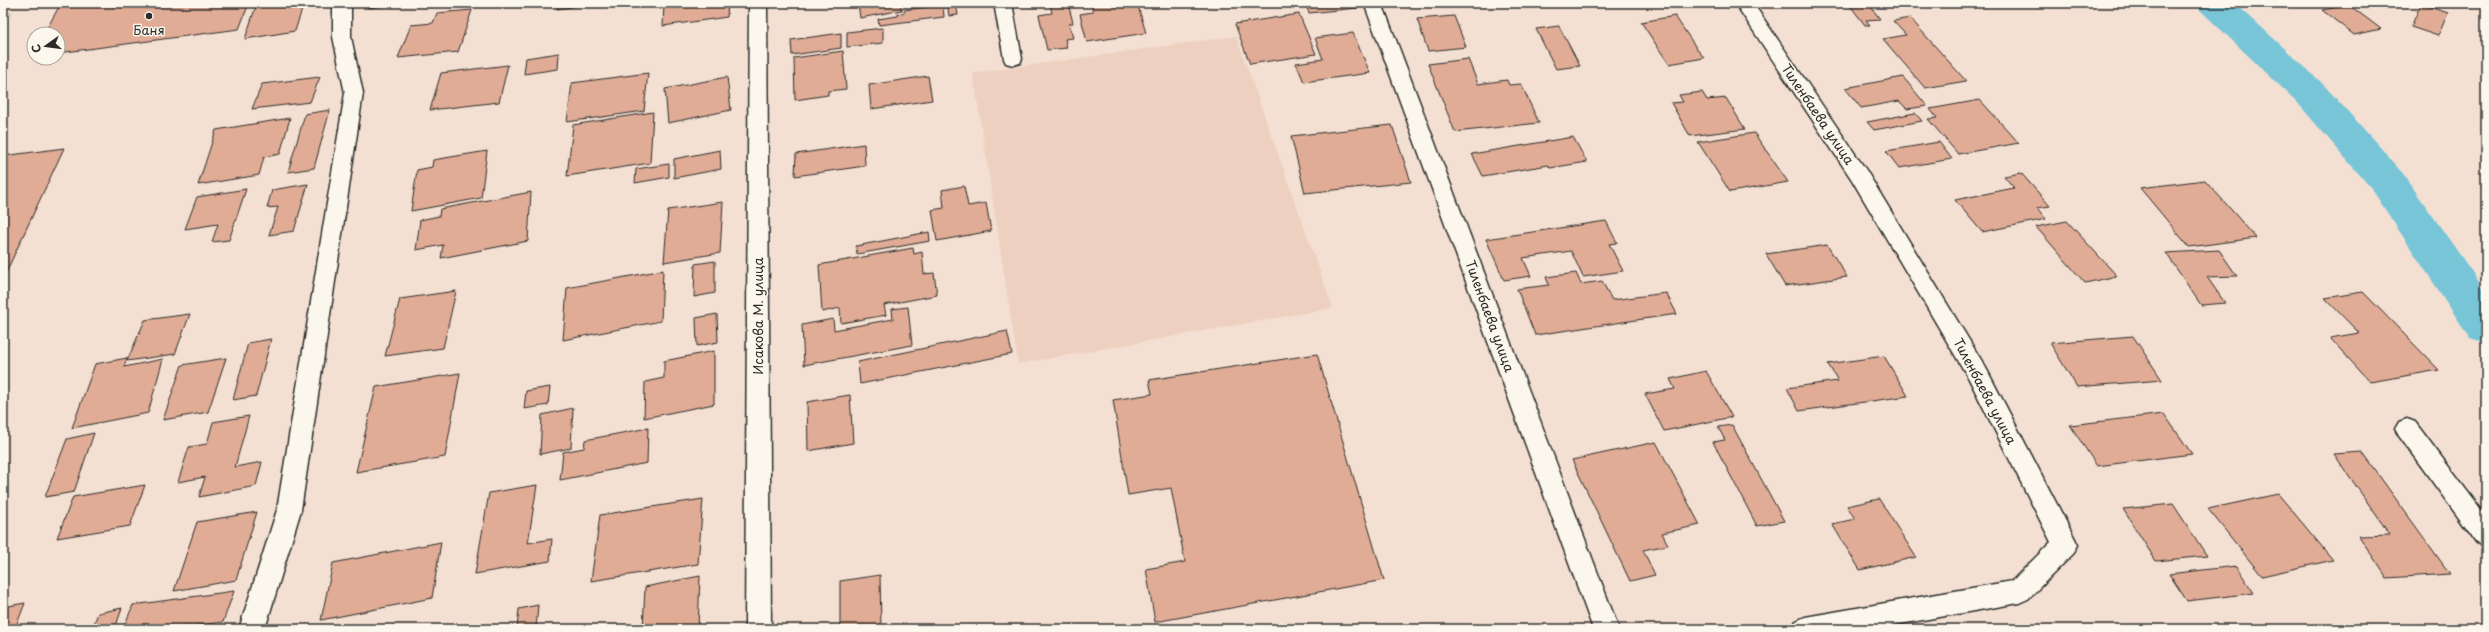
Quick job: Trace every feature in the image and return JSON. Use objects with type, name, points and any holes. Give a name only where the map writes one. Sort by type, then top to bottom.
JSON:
[{"type":"street","points":[[252,629],[289,510],[354,92],[344,54],[341,17],[342,3]]},
{"type":"street","name":"Исакова М. улица","points":[[758,3],[758,629]]},
{"type":"street","points":[[1003,3],[1013,59]]},
{"type":"street","name":"Тиленбаева улица","points":[[1372,3],[1606,629]]},
{"type":"street","name":"Тиленбаева улица","points":[[1744,3],[1859,175],[1978,374],[2065,545],[2019,591],[1805,629]]},
{"type":"street","points":[[2407,429],[2486,535]]},
{"type":"path","points":[[3,16],[13,14]]},
{"type":"shaded area","points":[[1236,36],[1333,308],[1018,364],[973,73]]},
{"type":"building","name":"Баня","points":[[61,3],[249,3],[239,29],[66,52],[66,26],[48,26]]},
{"type":"building","points":[[257,3],[304,3],[295,31],[245,39]]},
{"type":"building","points":[[370,3],[407,3],[368,8]]},
{"type":"building","points":[[558,3],[578,3],[578,6],[557,9]]},
{"type":"building","points":[[664,3],[728,3],[727,17],[663,26]]},
{"type":"building","points":[[858,3],[900,3],[902,10],[860,18]]},
{"type":"building","points":[[947,3],[956,3],[958,15],[949,16]]},
{"type":"building","points":[[1050,3],[1072,3],[1073,6],[1069,7],[1073,23],[1069,24],[1073,38],[1065,39],[1067,48],[1047,50],[1039,15],[1052,13]]},
{"type":"building","points":[[1091,3],[1137,3],[1146,33],[1087,42],[1080,14],[1093,12]]},
{"type":"building","points":[[1305,3],[1355,3],[1357,8],[1309,13]]},
{"type":"building","points":[[1848,3],[1868,3],[1880,19],[1866,20],[1870,25],[1865,25]]},
{"type":"building","points":[[2421,4],[2448,13],[2438,36],[2411,27]]},
{"type":"building","points":[[943,5],[944,17],[879,25],[878,19],[898,16],[898,14],[904,13],[904,10]]},
{"type":"building","points":[[2349,5],[2381,29],[2354,35],[2322,10]]},
{"type":"building","points":[[472,10],[458,52],[398,58],[411,25],[433,23],[437,13]]},
{"type":"building","points":[[1299,14],[1316,54],[1250,64],[1235,24]]},
{"type":"building","points":[[1454,16],[1466,47],[1428,51],[1417,19]]},
{"type":"building","points":[[1675,16],[1704,58],[1669,64],[1641,22]]},
{"type":"building","points":[[1910,18],[1966,81],[1925,88],[1883,39],[1906,35],[1893,21]]},
{"type":"building","points":[[1559,26],[1580,66],[1556,69],[1536,29]]},
{"type":"building","points":[[883,28],[883,43],[847,47],[847,32]]},
{"type":"building","points":[[841,33],[841,48],[792,55],[791,40]]},
{"type":"building","points":[[1353,33],[1370,73],[1304,82],[1296,63],[1323,59],[1315,38]]},
{"type":"building","points":[[843,51],[846,89],[828,91],[828,95],[795,100],[794,58]]},
{"type":"building","points":[[559,53],[558,69],[524,74],[526,58]]},
{"type":"building","points":[[1468,59],[1478,84],[1507,80],[1509,85],[1521,84],[1539,123],[1455,132],[1428,64]]},
{"type":"building","points":[[508,65],[499,102],[430,110],[441,73]]},
{"type":"building","points":[[648,73],[644,111],[567,122],[572,83]]},
{"type":"building","points":[[928,76],[932,100],[871,109],[869,85]]},
{"type":"building","points":[[320,77],[310,102],[252,109],[262,84]]},
{"type":"building","points":[[727,77],[731,110],[668,123],[665,89]]},
{"type":"building","points":[[1903,77],[1927,106],[1907,109],[1899,101],[1861,108],[1845,88]]},
{"type":"building","points":[[1702,92],[1707,100],[1726,98],[1745,129],[1690,136],[1671,103],[1683,102],[1679,95]]},
{"type":"building","points":[[1980,100],[2019,143],[1958,154],[1928,119],[1937,118],[1930,109]]},
{"type":"building","points":[[330,110],[314,168],[288,172],[305,114]]},
{"type":"building","points":[[653,112],[650,163],[567,176],[573,125]]},
{"type":"building","points":[[1915,113],[1922,121],[1874,130],[1867,122]]},
{"type":"building","points":[[290,118],[280,154],[264,157],[259,175],[198,185],[216,130]]},
{"type":"building","points":[[1392,125],[1411,182],[1305,193],[1291,136]]},
{"type":"building","points":[[1754,133],[1788,182],[1730,192],[1698,142]]},
{"type":"building","points":[[1573,137],[1587,162],[1550,168],[1548,165],[1483,176],[1472,154]]},
{"type":"building","points":[[1939,142],[1952,159],[1899,168],[1886,151]]},
{"type":"building","points":[[864,144],[865,166],[795,176],[796,154]]},
{"type":"building","points":[[64,148],[3,279],[3,156]]},
{"type":"building","points":[[720,150],[721,169],[674,178],[674,159]]},
{"type":"building","points":[[487,151],[481,198],[411,211],[417,170],[432,167],[433,160]]},
{"type":"building","points":[[669,164],[669,177],[635,183],[636,169]]},
{"type":"building","points":[[2021,173],[2050,206],[2037,208],[2046,219],[1982,232],[1955,200],[2014,188],[2004,176]]},
{"type":"building","points":[[2205,180],[2256,238],[2189,247],[2140,188]]},
{"type":"building","points":[[308,184],[294,231],[269,235],[278,207],[267,208],[272,190]]},
{"type":"building","points":[[964,186],[968,206],[986,203],[991,231],[937,241],[932,210],[944,208],[942,190]]},
{"type":"building","points":[[246,189],[229,240],[212,242],[218,224],[185,229],[197,197]]},
{"type":"building","points":[[531,192],[528,241],[441,258],[443,245],[416,250],[420,220],[439,216],[440,209]]},
{"type":"building","points":[[723,202],[720,253],[664,262],[668,210]]},
{"type":"building","points":[[1606,221],[1617,243],[1609,244],[1623,271],[1583,277],[1571,251],[1523,258],[1531,276],[1504,280],[1486,239]]},
{"type":"building","points":[[2067,221],[2117,276],[2085,283],[2036,227]]},
{"type":"building","points":[[929,232],[930,241],[857,254],[856,246]]},
{"type":"building","points":[[1827,245],[1847,277],[1785,286],[1766,254]]},
{"type":"building","points":[[913,248],[914,254],[922,252],[924,274],[934,273],[937,295],[884,305],[886,315],[841,323],[840,308],[822,312],[819,265]]},
{"type":"building","points":[[2219,250],[2237,276],[2207,277],[2225,303],[2201,305],[2166,253]]},
{"type":"building","points":[[715,261],[715,293],[694,297],[695,264]]},
{"type":"building","points":[[663,270],[661,321],[563,340],[567,288]]},
{"type":"building","points":[[1576,273],[1581,284],[1602,281],[1612,300],[1666,293],[1677,314],[1535,335],[1517,289],[1549,285],[1546,277]]},
{"type":"building","points":[[456,291],[443,348],[385,356],[400,299]]},
{"type":"building","points":[[2363,292],[2439,370],[2370,382],[2330,338],[2359,333],[2325,298]]},
{"type":"building","points":[[908,307],[912,345],[804,365],[802,325],[833,319],[834,330],[893,319],[892,309]]},
{"type":"building","points":[[190,314],[175,354],[127,361],[145,320]]},
{"type":"building","points":[[717,314],[718,342],[697,346],[696,318]]},
{"type":"building","points":[[1007,331],[1012,354],[860,384],[858,362]]},
{"type":"building","points":[[2133,336],[2162,380],[2077,387],[2050,343]]},
{"type":"building","points":[[271,339],[256,396],[233,400],[248,343]]},
{"type":"building","points":[[714,351],[714,404],[644,418],[645,382],[664,378],[664,361]]},
{"type":"building","points":[[1317,354],[1384,580],[1155,622],[1146,569],[1185,562],[1171,488],[1128,495],[1113,400],[1152,394],[1149,380]]},
{"type":"building","points":[[1884,356],[1908,396],[1799,411],[1787,388],[1838,381],[1828,364]]},
{"type":"building","points":[[127,358],[124,367],[163,359],[148,413],[72,428],[95,364]]},
{"type":"building","points":[[226,358],[208,412],[163,420],[182,365]]},
{"type":"building","points":[[1706,371],[1732,417],[1664,431],[1645,394],[1675,389],[1670,379]]},
{"type":"building","points":[[460,373],[445,457],[356,472],[376,387]]},
{"type":"building","points":[[550,387],[548,405],[524,409],[526,391]]},
{"type":"building","points":[[850,395],[853,443],[808,451],[807,402]]},
{"type":"building","points":[[573,408],[571,448],[540,454],[542,415]]},
{"type":"building","points":[[2164,414],[2192,454],[2097,466],[2070,425]]},
{"type":"building","points":[[249,416],[235,467],[262,462],[256,486],[199,497],[205,477],[178,482],[189,447],[207,444],[213,422]]},
{"type":"building","points":[[1732,425],[1784,521],[1757,526],[1713,442],[1725,440],[1718,427]]},
{"type":"building","points":[[648,428],[647,463],[560,480],[563,452],[584,448],[585,440]]},
{"type":"building","points":[[94,433],[74,492],[45,497],[67,439]]},
{"type":"building","points":[[1656,442],[1700,525],[1662,533],[1668,545],[1643,550],[1655,575],[1630,581],[1572,460]]},
{"type":"building","points":[[2362,452],[2450,574],[2387,578],[2359,536],[2390,535],[2334,454]]},
{"type":"building","points":[[145,485],[130,526],[57,538],[73,497]]},
{"type":"building","points":[[537,485],[528,543],[552,539],[550,561],[475,574],[489,493]]},
{"type":"building","points":[[2278,494],[2333,560],[2262,576],[2208,509]]},
{"type":"building","points":[[703,499],[698,564],[591,581],[600,515]]},
{"type":"building","points":[[1879,499],[1916,557],[1860,570],[1832,524],[1855,519],[1847,506]]},
{"type":"building","points":[[2173,504],[2207,556],[2156,561],[2123,509]]},
{"type":"building","points":[[257,512],[236,580],[174,591],[197,522]]},
{"type":"building","points":[[441,542],[432,598],[321,620],[333,563]]},
{"type":"building","points":[[2236,566],[2254,593],[2187,601],[2169,574]]},
{"type":"building","points":[[880,575],[881,629],[840,629],[840,581]]},
{"type":"building","points":[[700,576],[698,629],[643,629],[645,587]]},
{"type":"building","points":[[234,591],[223,622],[169,629],[123,629],[133,605]]},
{"type":"building","points":[[25,603],[15,629],[3,629],[3,607]]},
{"type":"building","points":[[538,605],[536,629],[517,629],[519,609]]},
{"type":"building","points":[[122,608],[115,629],[92,629],[98,613]]},
{"type":"waterway","points":[[2214,3],[2309,92],[2385,178],[2486,326]]},
{"type":"place","name":"Баня","points":[[149,16]]}]
